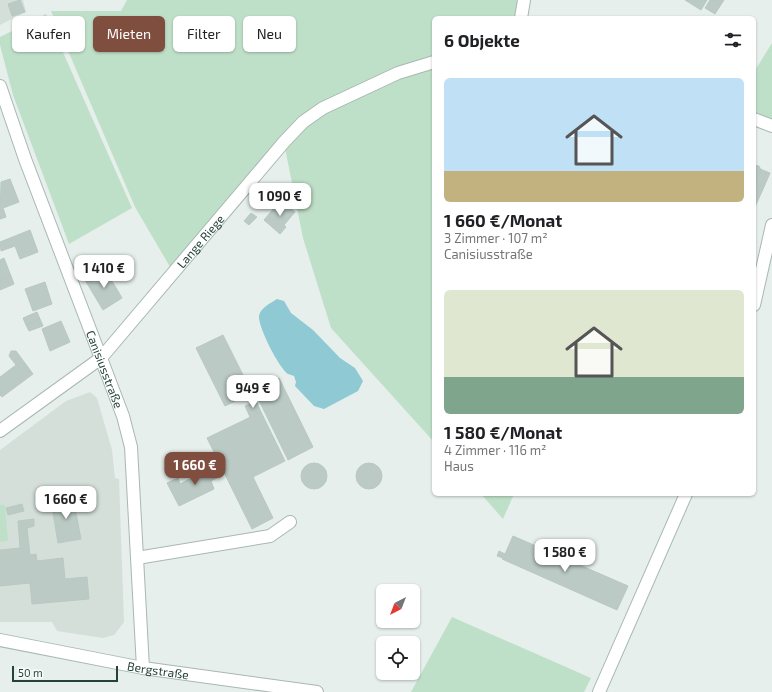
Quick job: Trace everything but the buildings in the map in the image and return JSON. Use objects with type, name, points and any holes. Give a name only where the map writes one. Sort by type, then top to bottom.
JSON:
[{"type":"street","points":[[521,16],[524,0]]},
{"type":"street","name":"Lange Riege","points":[[0,431],[101,358],[284,142],[303,122],[323,108],[391,76],[432,63]]},
{"type":"street","name":"Canisiusstraße","points":[[0,86],[123,416],[131,448],[143,668]]},
{"type":"street","points":[[756,120],[772,126]]},
{"type":"street","points":[[756,296],[772,225]]},
{"type":"street","points":[[599,692],[685,496]]},
{"type":"street","points":[[138,558],[270,536],[290,522]]},
{"type":"street","name":"Bergstraße","points":[[0,640],[143,668],[317,692]]},
{"type":"shaded area","points":[[0,0],[23,0],[26,12],[18,16],[12,16],[12,19],[0,25]]},
{"type":"shaded area","points":[[90,392],[97,398],[112,450],[115,478],[119,479],[124,622],[114,635],[103,638],[57,631],[52,622],[0,622],[0,450],[66,401]]},
{"type":"green space","points":[[127,0],[524,0],[521,16],[432,16],[432,440],[331,328],[303,238],[284,143],[173,272],[135,207],[69,52],[85,52],[85,16],[53,16],[51,11],[121,11]]},
{"type":"green space","points":[[12,31],[12,52],[63,52],[132,208],[69,244],[13,95],[0,45],[0,37]]},
{"type":"green space","points":[[772,43],[772,126],[756,120],[756,69]]},
{"type":"green space","points":[[483,496],[513,496],[503,519]]},
{"type":"green space","points":[[0,505],[5,505],[8,541],[0,542]]},
{"type":"green space","points":[[452,617],[591,678],[584,692],[411,692],[418,680],[420,680],[420,676]]},
{"type":"water","points":[[277,299],[284,301],[291,313],[313,330],[340,358],[355,368],[363,381],[358,391],[324,409],[314,406],[295,386],[296,382],[294,376],[288,374],[284,370],[275,356],[265,338],[260,321],[259,316],[261,311]]}]
